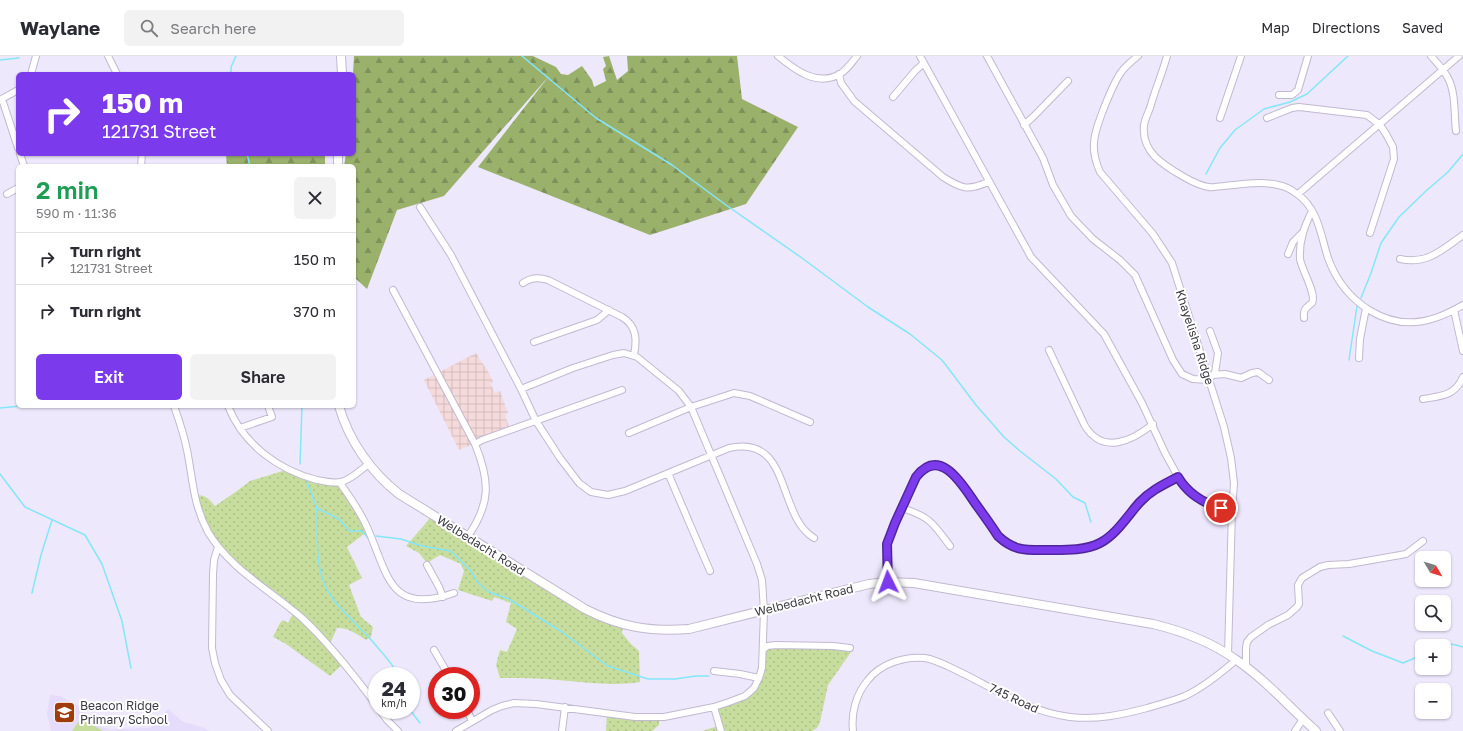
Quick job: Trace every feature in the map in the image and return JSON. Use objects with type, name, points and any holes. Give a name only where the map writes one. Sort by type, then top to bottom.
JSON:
[{"type":"street","points":[[32,72],[36,56]]},
{"type":"street","points":[[108,56],[116,72]]},
{"type":"street","points":[[341,56],[342,72]]},
{"type":"street","points":[[778,56],[800,73],[821,78],[839,74],[857,56]]},
{"type":"street","points":[[920,56],[988,182],[1031,257],[1104,334],[1142,403],[1178,477],[1192,494],[1212,506],[1232,510]]},
{"type":"street","points":[[987,56],[1043,158],[1053,185],[1071,216],[1093,239],[1120,260],[1134,275],[1173,360],[1182,374],[1187,377],[1208,380],[1215,373],[1218,353],[1210,331]]},
{"type":"street","name":"Khayelisha Ridge","points":[[1138,56],[1127,66],[1118,78],[1098,124],[1094,143],[1095,159],[1100,172],[1153,234],[1172,263],[1208,380],[1222,420],[1231,458],[1234,482],[1228,654]]},
{"type":"street","points":[[1167,56],[1144,124],[1145,140],[1156,159],[1188,179],[1209,188],[1278,184],[1298,194],[1312,211],[1320,229],[1329,259],[1341,284],[1360,304],[1386,319],[1420,321],[1435,318],[1463,305]]},
{"type":"street","points":[[1220,118],[1240,56]]},
{"type":"street","points":[[1279,96],[1292,94],[1298,90],[1308,56]]},
{"type":"street","points":[[1431,56],[1444,71],[1449,80],[1456,131]]},
{"type":"street","points":[[1298,194],[1380,125],[1407,100],[1444,71],[1459,56]]},
{"type":"street","points":[[893,97],[915,71],[924,63]]},
{"type":"street","points":[[839,74],[844,87],[854,101],[943,177],[954,184],[965,188],[977,187],[988,182]]},
{"type":"street","points":[[1024,125],[1068,81]]},
{"type":"street","points":[[16,91],[1,100],[16,142]]},
{"type":"street","points":[[1267,118],[1292,108],[1299,108],[1367,115],[1380,125],[1393,147],[1394,159],[1370,233]]},
{"type":"street","points":[[7,194],[16,189]]},
{"type":"street","points":[[420,207],[452,258],[521,388],[536,421],[579,483],[591,492],[601,495],[618,494],[729,448],[741,446],[753,447],[765,454],[772,463],[799,522],[806,533],[814,538]]},
{"type":"street","points":[[1304,318],[1305,308],[1312,303],[1314,297],[1301,266],[1300,249],[1302,234],[1312,211]]},
{"type":"street","points":[[1288,254],[1293,242],[1302,234]]},
{"type":"street","points":[[1400,259],[1415,261],[1422,260],[1438,252],[1463,235]]},
{"type":"street","points":[[523,283],[527,280],[535,278],[548,280],[626,319],[633,327],[636,338],[634,356]]},
{"type":"street","points":[[393,290],[475,444],[483,465],[486,491],[481,513],[468,536]]},
{"type":"street","points":[[1359,358],[1360,339],[1366,308]]},
{"type":"street","points":[[534,342],[593,322],[602,317],[609,310]]},
{"type":"street","points":[[1454,310],[1463,351]]},
{"type":"street","points":[[1049,350],[1089,433],[1107,442],[1119,442],[1128,440],[1141,433],[1152,424]]},
{"type":"street","points":[[456,731],[497,707],[514,703],[565,707],[649,718],[674,716],[714,707],[745,696],[754,688],[762,668],[764,649],[764,610],[760,572],[691,407],[679,391],[634,356],[624,353],[612,355],[545,378],[521,388]]},
{"type":"street","points":[[1213,375],[1225,374],[1241,378],[1258,372],[1269,380]]},
{"type":"street","points":[[1423,399],[1445,395],[1453,391],[1458,387],[1463,377]]},
{"type":"street","points":[[475,444],[482,440],[622,390]]},
{"type":"street","points":[[629,433],[691,407],[724,395],[738,393],[750,396],[810,422]]},
{"type":"street","points":[[175,408],[187,448],[196,504],[203,522],[218,547],[235,565],[313,629],[339,657],[368,694]]},
{"type":"street","points":[[229,408],[240,428],[264,455],[288,470],[315,479],[340,483],[350,478],[369,464]]},
{"type":"street","points":[[240,428],[272,417],[269,408]]},
{"type":"street","name":"Welbedacht Road","points":[[340,408],[349,432],[369,464],[380,477],[399,494],[585,609],[623,625],[642,629],[690,629],[845,589],[888,582],[928,585],[1153,624],[1179,631],[1228,654],[1246,667],[1316,731]]},
{"type":"street","points":[[888,582],[887,544],[914,480],[918,474],[930,466],[946,468],[952,473],[961,482],[998,536],[1006,543],[1023,550],[1054,550],[1082,548],[1094,545],[1105,539],[1148,495],[1161,485],[1178,477]]},
{"type":"street","points":[[668,473],[710,571]]},
{"type":"street","points":[[340,483],[363,518],[379,559],[397,590],[403,595],[416,600],[428,600],[454,593]]},
{"type":"street","points":[[902,508],[922,516],[932,522],[950,546]]},
{"type":"street","points":[[1246,667],[1247,642],[1268,625],[1288,615],[1297,607],[1299,604],[1298,585],[1302,578],[1320,567],[1328,565],[1378,560],[1406,554],[1423,541]]},
{"type":"street","points":[[218,547],[214,560],[213,574],[212,648],[214,663],[221,680],[230,695],[268,731]]},
{"type":"street","points":[[427,565],[443,597]]},
{"type":"street","points":[[764,649],[767,646],[776,645],[833,646],[850,648]]},
{"type":"street","points":[[434,650],[444,667]]},
{"type":"street","name":"745 Road","points":[[853,731],[852,724],[856,702],[864,684],[872,674],[884,667],[905,659],[925,658],[932,660],[1046,712],[1070,717],[1100,718],[1136,711],[1185,696],[1225,670],[1236,660]]},
{"type":"street","points":[[714,672],[740,674],[759,678]]},
{"type":"street","points":[[562,731],[565,707]]},
{"type":"street","points":[[714,707],[720,731]]},
{"type":"street","points":[[1328,713],[1340,731]]},
{"type":"street","points":[[386,719],[398,731]]},
{"type":"street","points":[[1295,731],[1303,719]]},
{"type":"shaded area","points":[[476,353],[489,373],[493,382],[490,383],[495,393],[500,391],[508,413],[505,414],[510,430],[459,450],[424,380]]},
{"type":"shaded area","name":"Beacon Ridge Primary School","points":[[50,695],[60,696],[77,705],[95,725],[110,729],[150,728],[168,709],[183,722],[205,728],[209,731],[51,731],[47,714]]},
{"type":"green space","points":[[354,56],[533,56],[556,67],[561,74],[568,75],[582,66],[592,80],[594,87],[606,81],[603,69],[606,66],[603,57],[609,56],[617,80],[628,71],[627,56],[737,56],[742,99],[798,127],[746,204],[650,235],[478,167],[549,76],[444,196],[397,210],[367,289],[356,279],[356,164],[344,164],[346,156],[356,156],[356,72],[353,72]]},
{"type":"green space","points":[[226,156],[325,156],[325,164],[227,164]]},
{"type":"green space","points":[[286,470],[340,483],[368,531],[347,547],[362,578],[349,585],[361,617],[373,627],[371,637],[366,640],[356,633],[337,628],[329,646],[344,663],[330,676],[286,644],[273,637],[280,623],[283,620],[288,623],[294,612],[218,547],[194,496],[201,495],[215,506],[250,481]]},
{"type":"green space","points":[[432,515],[517,568],[623,625],[622,633],[639,651],[640,682],[605,684],[540,679],[500,678],[496,665],[500,650],[507,652],[517,629],[506,622],[511,603],[494,597],[492,601],[458,590],[464,571],[461,564],[440,555],[427,563],[419,553],[406,546]]},
{"type":"green space","points":[[767,647],[849,649],[851,652],[828,685],[820,722],[817,728],[812,731],[702,731],[718,726],[713,707],[740,699],[757,683],[763,649]]},
{"type":"green space","points":[[607,714],[659,718],[659,725],[652,731],[606,731]]},
{"type":"green space","points":[[81,718],[103,731],[72,731]]},
{"type":"waterway","points":[[231,72],[231,67],[236,56]]},
{"type":"waterway","points":[[522,56],[596,118],[672,165],[868,307],[910,334],[942,360],[976,405],[1004,437],[1056,479],[1073,497],[1085,503],[1091,522]]},
{"type":"waterway","points":[[1206,174],[1220,148],[1235,130],[1264,109],[1290,102],[1307,94],[1348,56]]},
{"type":"waterway","points":[[0,60],[19,58]]},
{"type":"waterway","points":[[1361,298],[1381,243],[1399,217],[1448,172],[1463,154]]},
{"type":"waterway","points":[[248,156],[250,164]]},
{"type":"waterway","points":[[1349,360],[1357,306]]},
{"type":"waterway","points":[[0,408],[16,406]]},
{"type":"waterway","points":[[300,464],[302,408]]},
{"type":"waterway","points":[[0,474],[25,507],[85,535],[102,564],[122,621],[131,668]]},
{"type":"waterway","points":[[307,482],[317,508],[339,519],[350,531],[362,531],[368,538]]},
{"type":"waterway","points":[[317,508],[319,567],[327,589],[338,605],[394,667]]},
{"type":"waterway","points":[[32,593],[41,555],[52,520]]},
{"type":"waterway","points":[[376,536],[401,539],[422,546],[451,551],[471,571],[477,582],[489,592],[509,599],[562,632],[608,666],[648,679],[675,679],[709,676]]},
{"type":"waterway","points":[[1343,636],[1372,651],[1403,663],[1415,658]]},
{"type":"waterway","points":[[1451,644],[1463,647]]},
{"type":"waterway","points":[[417,719],[420,723]]},
{"type":"place","name":"Beacon Ridge Primary School","points":[[65,712]]},
{"type":"route","points":[[888,582],[886,556],[889,536],[914,480],[921,471],[930,466],[944,467],[949,470],[961,482],[998,536],[1013,547],[1023,550],[1077,548],[1100,543],[1112,534],[1148,495],[1161,485],[1178,477],[1186,489],[1192,494],[1212,506],[1221,508]]}]
